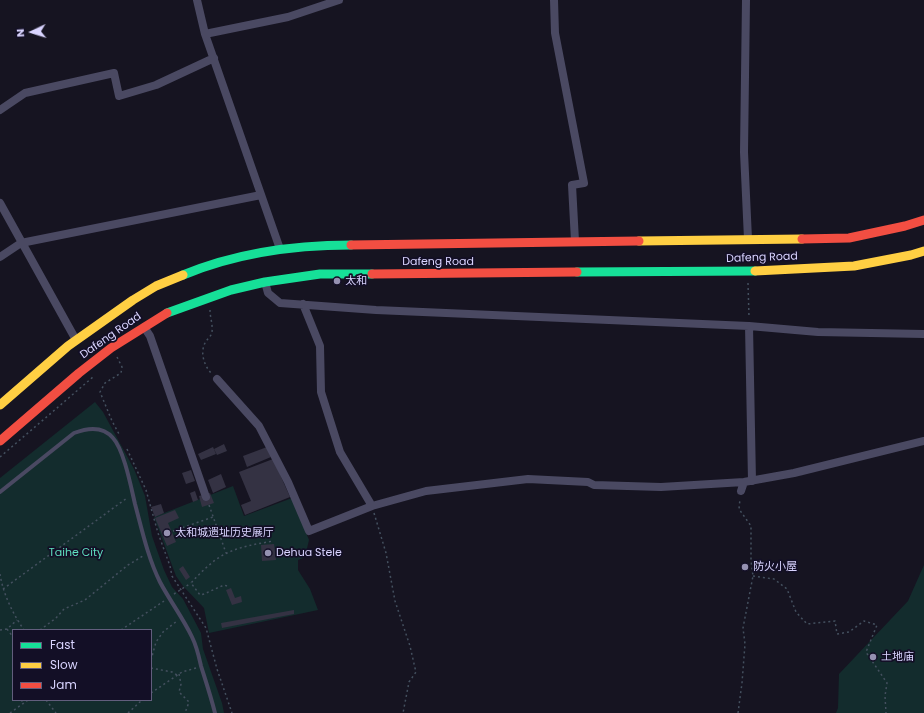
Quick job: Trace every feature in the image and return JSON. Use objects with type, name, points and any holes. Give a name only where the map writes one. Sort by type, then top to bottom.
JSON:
[{"type":"highway","name":"Dafeng Road","points":[[0,405],[76,340],[133,300],[156,286],[200,268],[280,249],[322,245],[849,238],[924,220]]},
{"type":"highway","name":"Dafeng Road","points":[[0,441],[79,373],[111,348],[168,312],[208,297],[265,282],[320,274],[748,271],[854,266],[924,251]]},
{"type":"street","points":[[196,0],[205,34],[280,249]]},
{"type":"street","points":[[205,34],[288,17],[339,0]]},
{"type":"street","points":[[554,0],[555,32],[584,183],[572,185],[575,241]]},
{"type":"street","points":[[746,0],[744,152],[748,239]]},
{"type":"street","points":[[0,110],[25,93],[114,73],[119,96],[156,85],[214,58]]},
{"type":"street","points":[[0,258],[22,243],[261,195]]},
{"type":"street","points":[[0,203],[76,340]]},
{"type":"street","points":[[265,282],[268,293],[280,302],[376,310],[749,326],[818,332],[924,334]]},
{"type":"street","points":[[303,304],[320,346],[321,392],[340,452],[372,506]]},
{"type":"street","points":[[741,491],[748,481],[749,326]]},
{"type":"street","points":[[144,327],[150,336],[206,497]]},
{"type":"street","points":[[217,379],[259,426],[288,482],[309,531],[372,506],[426,491],[528,479],[588,482],[594,485],[629,487],[661,487],[748,481],[794,473],[924,441]]},
{"type":"lane","points":[[0,492],[69,436],[79,431],[92,429],[102,430],[110,435],[115,441],[128,474],[149,553],[160,581],[192,637],[215,713]]},
{"type":"path","points":[[748,271],[749,326]]},
{"type":"path","points":[[210,305],[212,332],[205,342],[203,357],[208,369],[217,379]]},
{"type":"path","points":[[111,348],[122,367],[121,373],[105,383],[100,392],[120,436]]},
{"type":"path","points":[[0,457],[94,376]]},
{"type":"path","points":[[127,449],[134,461],[146,490],[172,576],[206,628],[217,669],[232,713]]},
{"type":"path","points":[[738,713],[742,683],[744,644],[743,628],[753,576],[751,561],[752,526],[740,509],[741,491]]},
{"type":"path","points":[[3,589],[133,494]]},
{"type":"path","points":[[206,497],[226,553]]},
{"type":"path","points":[[372,506],[386,553],[396,601],[416,668],[416,672],[409,682],[403,713]]},
{"type":"path","points":[[174,531],[214,517]]},
{"type":"path","points":[[122,629],[169,598],[180,588],[191,583],[226,553],[243,547],[273,541]]},
{"type":"path","points":[[41,629],[56,618],[64,609],[85,600],[128,565],[149,553]]},
{"type":"path","points":[[0,574],[3,589],[17,620],[23,629]]},
{"type":"path","points":[[753,576],[774,579],[787,589],[796,612],[806,624],[835,621],[838,634],[849,632],[864,621],[878,625],[866,652],[887,683],[885,696],[886,713]]},
{"type":"path","points":[[191,583],[200,595],[224,585],[227,586]]},
{"type":"path","points":[[152,656],[156,642],[163,632],[175,623],[180,616]]},
{"type":"path","points":[[0,630],[7,629],[17,620]]},
{"type":"path","points":[[7,629],[12,636]]},
{"type":"path","points":[[152,693],[186,670],[201,667]]},
{"type":"path","points":[[152,668],[172,672],[178,675],[181,684],[179,692],[189,702],[185,713]]},
{"type":"path","points":[[10,713],[27,701]]},
{"type":"path","points":[[47,701],[56,713]]},
{"type":"path","points":[[128,713],[141,701]]},
{"type":"green space","name":"Taihe City","points":[[95,402],[103,412],[134,469],[145,496],[152,536],[164,570],[172,587],[183,599],[201,633],[203,649],[222,703],[224,713],[0,713],[0,478]]},
{"type":"green space","name":"Dehua Stele","points":[[233,486],[244,516],[292,498],[309,540],[305,557],[298,560],[298,570],[310,589],[318,610],[209,633],[204,608],[183,586],[176,576],[154,517]]},
{"type":"green space","points":[[924,565],[924,713],[836,713],[838,708],[839,674],[908,601]]},
{"type":"building","points":[[224,444],[227,451],[217,455],[214,449]]},
{"type":"building","points":[[213,447],[216,454],[201,460],[198,454]]},
{"type":"building","points":[[267,447],[271,457],[247,467],[243,456]]},
{"type":"building","points":[[273,459],[290,497],[245,515],[241,505],[251,501],[239,472]]},
{"type":"building","points":[[191,470],[195,481],[186,484],[182,473]]},
{"type":"building","points":[[221,474],[226,487],[213,493],[208,480]]},
{"type":"building","points":[[195,491],[198,500],[193,502],[190,493]]},
{"type":"building","points":[[210,493],[214,503],[202,507],[199,496]]},
{"type":"building","points":[[161,504],[164,513],[155,517],[151,507]]},
{"type":"building","name":"太和城遗址历史展厅","points":[[175,510],[179,518],[168,523],[176,542],[167,546],[155,518]]},
{"type":"building","points":[[274,544],[276,560],[262,561],[261,545]]},
{"type":"building","points":[[183,566],[190,577],[186,580],[179,569]]},
{"type":"building","points":[[231,588],[235,598],[241,596],[242,602],[232,605],[226,590]]},
{"type":"building","points":[[294,610],[294,614],[222,628],[221,623]]},
{"type":"traffic: fast","points":[[183,275],[224,261],[266,252],[330,245],[351,245]]},
{"type":"traffic: fast","points":[[577,272],[755,271]]},
{"type":"traffic: fast","points":[[167,313],[231,290],[265,282],[320,274],[372,274]]},
{"type":"traffic: slow","points":[[639,241],[802,239]]},
{"type":"traffic: slow","points":[[755,271],[854,266],[924,251]]},
{"type":"traffic: slow","points":[[0,405],[68,346],[133,300],[156,286],[183,275]]},
{"type":"traffic: jam","points":[[802,239],[849,238],[905,226],[924,220]]},
{"type":"traffic: jam","points":[[351,245],[639,241]]},
{"type":"traffic: jam","points":[[372,274],[577,272]]},
{"type":"traffic: jam","points":[[0,441],[79,373],[111,348],[167,313]]},
{"type":"place","name":"太和","points":[[337,281]]},
{"type":"place","name":"太和城遗址历史展厅","points":[[167,533]]},
{"type":"place","name":"Dehua Stele","points":[[268,553]]},
{"type":"place","name":"防火小屋","points":[[745,567]]},
{"type":"place","name":"土地庙","points":[[873,657]]}]
